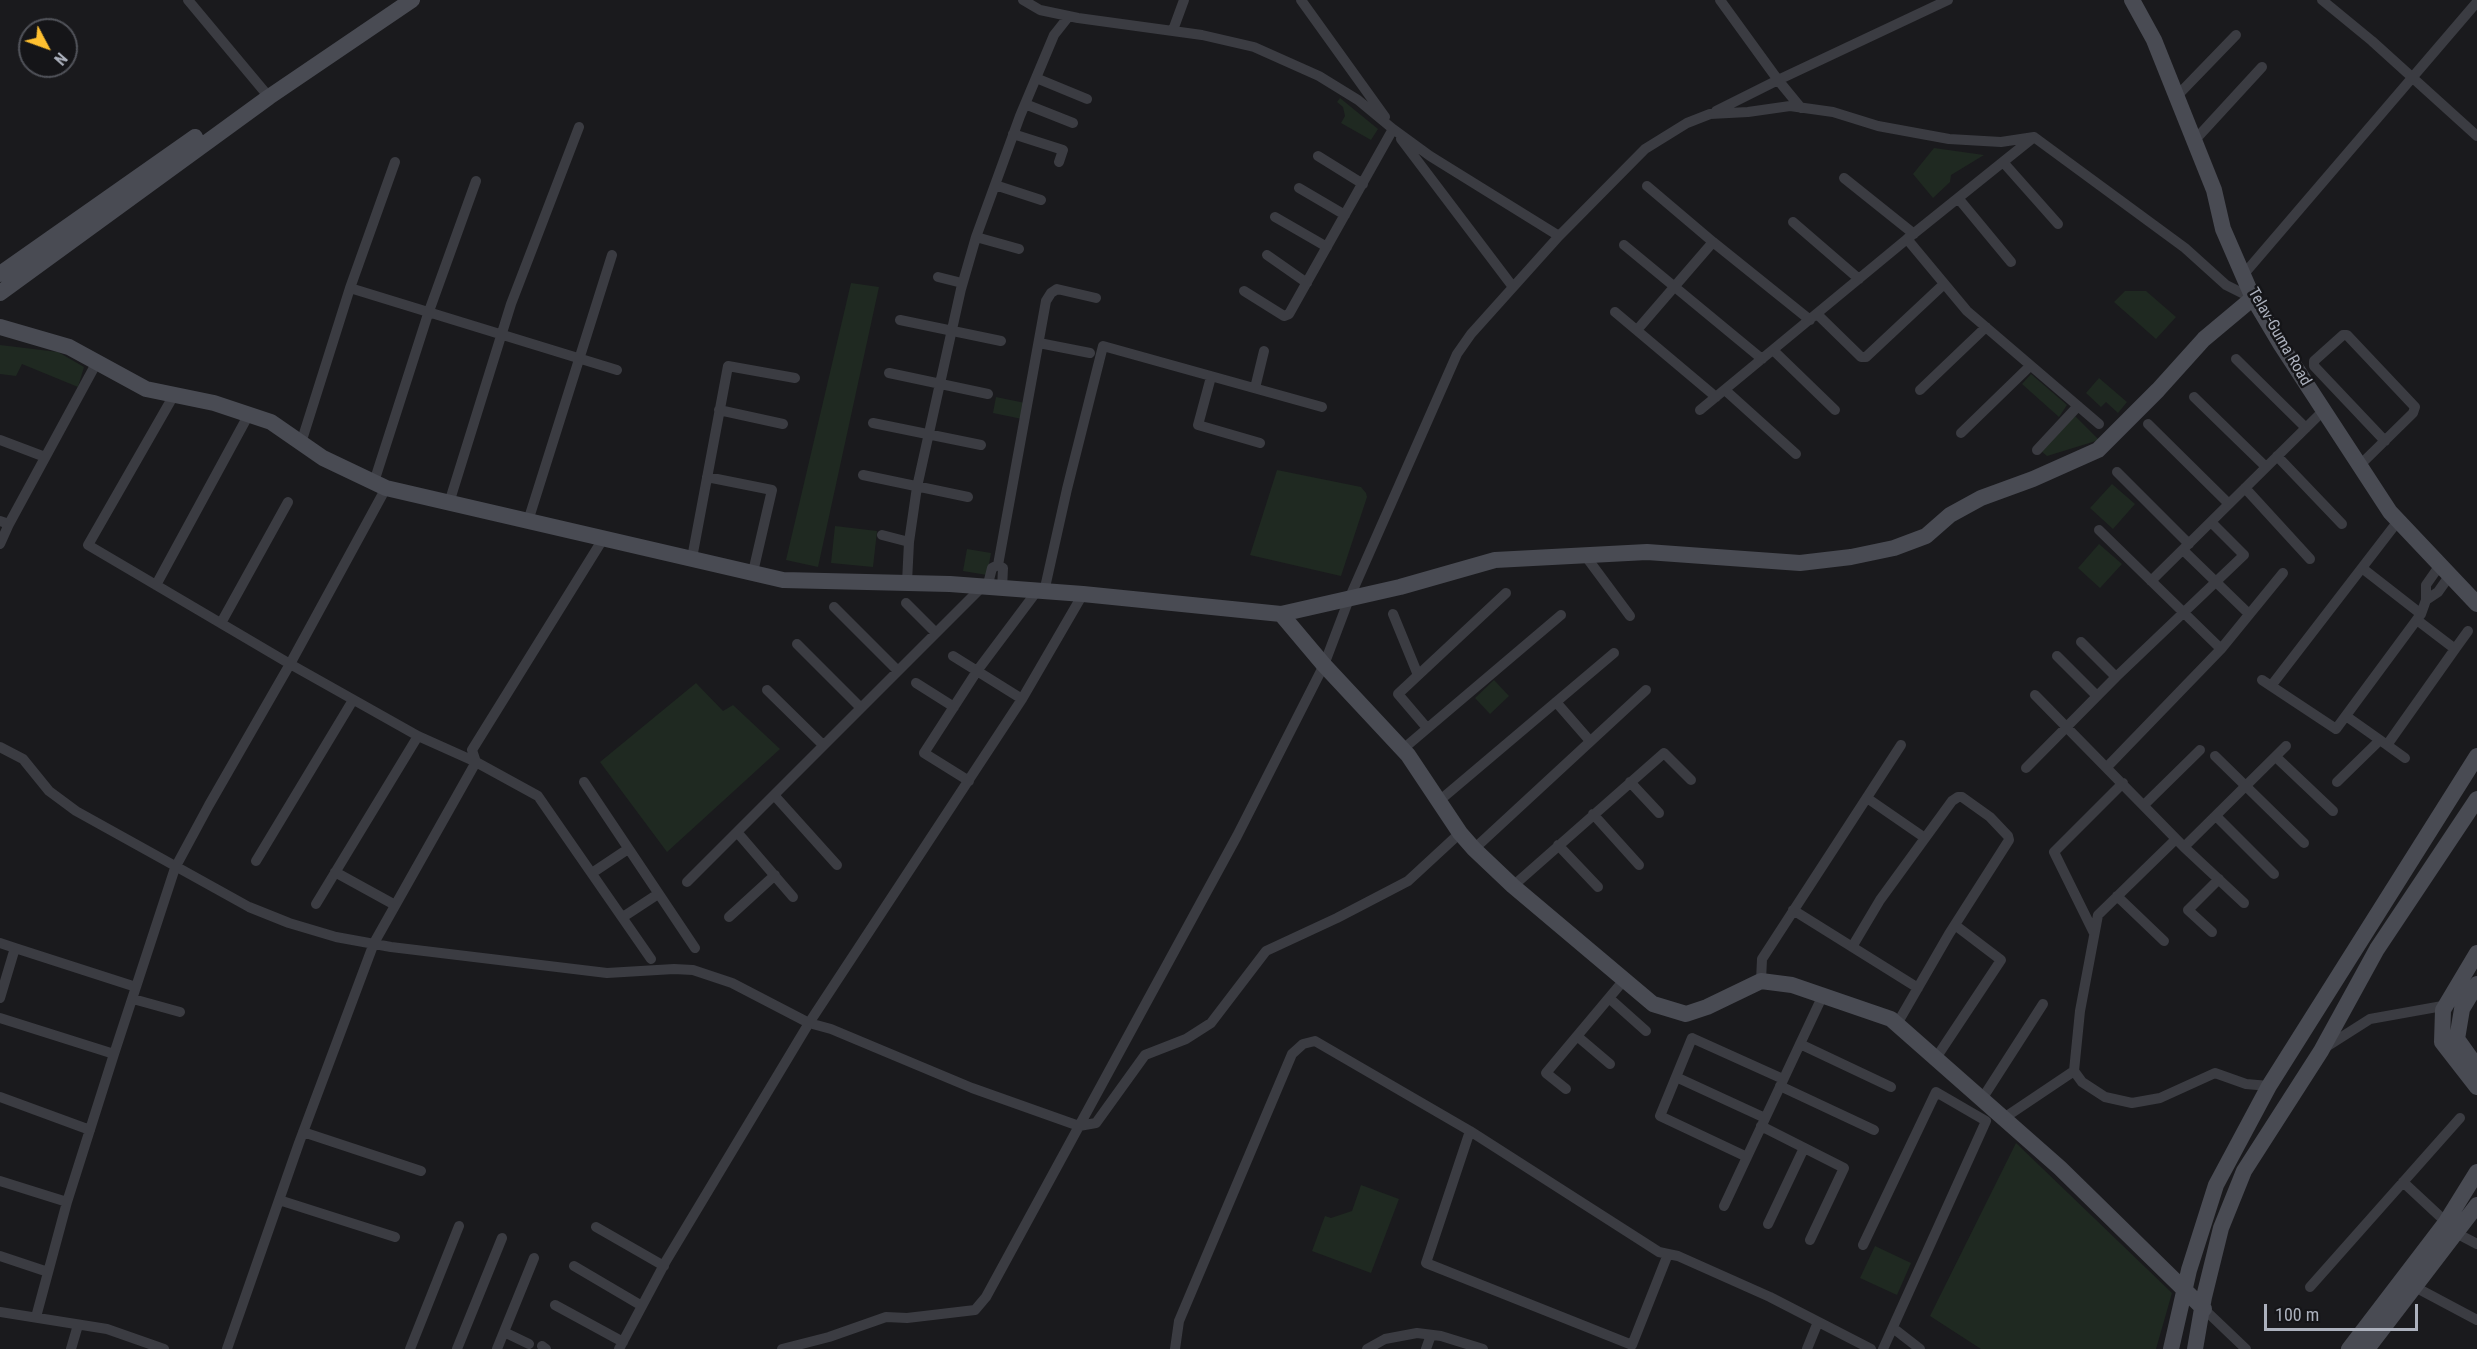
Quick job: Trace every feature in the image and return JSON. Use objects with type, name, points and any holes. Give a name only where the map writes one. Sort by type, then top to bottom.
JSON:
[{"type":"street","points":[[188,0],[266,94]]},
{"type":"street","points":[[0,293],[395,0]]},
{"type":"street","points":[[0,274],[266,94],[412,0]]},
{"type":"street","points":[[1023,0],[1040,10],[1069,16],[1173,30],[1254,47],[1308,71],[1358,100],[1430,156],[1559,236]]},
{"type":"street","points":[[1173,30],[1184,0]]},
{"type":"street","points":[[1301,0],[1393,129],[1513,287]]},
{"type":"street","points":[[1720,0],[1801,108]]},
{"type":"street","points":[[786,1348],[829,1337],[886,1317],[907,1318],[975,1310],[986,1297],[1237,836],[1324,665],[1349,599],[1457,354],[1471,333],[1559,236],[1645,149],[1687,123],[1948,0]]},
{"type":"street","name":"Telav-Guma Road","points":[[2132,0],[2154,40],[2214,190],[2223,229],[2253,298],[2359,466],[2398,521],[2477,604]]},
{"type":"street","points":[[2322,0],[2372,41],[2477,136]]},
{"type":"street","points":[[2244,274],[2477,2]]},
{"type":"street","points":[[907,582],[909,542],[917,487],[962,283],[976,237],[1025,104],[1054,35],[1069,16]]},
{"type":"street","points":[[2176,97],[2236,35]]},
{"type":"street","points":[[2194,141],[2262,67]]},
{"type":"street","points":[[1036,78],[1087,99]]},
{"type":"street","points":[[1025,104],[1073,123]]},
{"type":"street","points":[[0,327],[69,347],[146,389],[214,403],[271,422],[323,458],[380,485],[783,580],[907,582],[1083,594],[1281,614],[1400,587],[1495,560],[1647,552],[1800,563],[1851,557],[1894,548],[1926,536],[1950,515],[1981,498],[2033,479],[2098,450],[2158,390],[2204,339],[2253,298],[2226,285],[2185,248],[2034,137],[2001,142],[1949,139],[1878,126],[1833,112],[1790,106],[1710,114]]},
{"type":"street","points":[[449,503],[511,304],[579,126]]},
{"type":"street","points":[[1244,291],[1287,315],[1393,129]]},
{"type":"street","points":[[1013,134],[1063,150],[1059,162]]},
{"type":"street","points":[[1700,410],[2034,137]]},
{"type":"street","points":[[1317,156],[1362,184]]},
{"type":"street","points":[[301,443],[350,288],[395,162]]},
{"type":"street","points":[[2003,162],[2058,224]]},
{"type":"street","points":[[1844,178],[1911,237],[1944,284],[1967,311],[2099,424]]},
{"type":"street","points":[[36,1317],[67,1202],[175,868],[290,664],[380,485],[428,314],[476,181]]},
{"type":"street","points":[[995,185],[1041,200]]},
{"type":"street","points":[[1647,186],[1713,242],[1813,317],[1861,357],[1866,357],[1944,284]]},
{"type":"street","points":[[1299,188],[1345,215]]},
{"type":"street","points":[[1958,198],[2011,262]]},
{"type":"street","points":[[1275,217],[1327,248]]},
{"type":"street","points":[[1793,222],[1859,279]]},
{"type":"street","points":[[976,237],[1018,249]]},
{"type":"street","points":[[1637,330],[1713,242]]},
{"type":"street","points":[[1624,245],[1762,359]]},
{"type":"street","points":[[528,521],[612,255]]},
{"type":"street","points":[[1267,255],[1307,283]]},
{"type":"street","points":[[938,277],[962,283]]},
{"type":"street","points":[[350,288],[428,314],[617,370]]},
{"type":"street","points":[[687,882],[936,633],[990,588],[1003,568],[998,565],[1046,301],[1057,289],[1096,298]]},
{"type":"street","points":[[1615,312],[1796,454]]},
{"type":"street","points":[[900,320],[1001,341]]},
{"type":"street","points":[[1920,390],[1986,327]]},
{"type":"street","points":[[2359,466],[2385,441],[2414,413],[2415,407],[2347,335],[2343,335],[2314,361],[2314,366],[2385,441]]},
{"type":"street","points":[[1038,343],[1090,353]]},
{"type":"street","points":[[969,781],[924,753],[977,671],[1041,592],[1103,346],[1322,407]]},
{"type":"street","points":[[1773,350],[1835,410]]},
{"type":"street","points":[[1255,388],[1264,351]]},
{"type":"street","points":[[2236,359],[2306,428]]},
{"type":"street","points":[[0,544],[4,522],[45,457],[97,362]]},
{"type":"street","points":[[692,558],[728,366],[795,378]]},
{"type":"street","points":[[1961,434],[2030,366]]},
{"type":"street","points":[[889,373],[988,394]]},
{"type":"street","points":[[1210,377],[1198,425],[1260,443]]},
{"type":"street","points":[[174,395],[88,545],[353,700],[418,736],[476,762],[538,796],[651,959]]},
{"type":"street","points":[[2194,397],[2266,468]]},
{"type":"street","points":[[2037,450],[2078,406]]},
{"type":"street","points":[[719,410],[783,424]]},
{"type":"street","points":[[2151,581],[2324,411]]},
{"type":"street","points":[[156,585],[249,414]]},
{"type":"street","points":[[873,423],[981,446]]},
{"type":"street","points":[[2148,424],[2229,504]]},
{"type":"street","points":[[0,440],[45,457]]},
{"type":"street","points":[[2277,456],[2342,524]]},
{"type":"street","points":[[2117,472],[2217,583],[2249,614]]},
{"type":"street","points":[[863,475],[968,497]]},
{"type":"street","points":[[707,477],[772,490],[753,572]]},
{"type":"street","points":[[2245,488],[2310,559]]},
{"type":"street","points":[[221,623],[288,502]]},
{"type":"street","points":[[2398,521],[2267,683],[2336,729],[2419,617],[2426,600],[2438,592],[2445,570]]},
{"type":"street","points":[[2026,768],[2116,677],[2244,555],[2211,522]]},
{"type":"street","points":[[2099,530],[2221,649]]},
{"type":"street","points":[[882,535],[909,542]]},
{"type":"street","points":[[227,1349],[303,1132],[374,943],[476,762],[472,750],[480,735],[603,539]]},
{"type":"street","points":[[1584,554],[1630,616]]},
{"type":"street","points":[[2362,568],[2455,649]]},
{"type":"street","points":[[2107,767],[2221,649],[2283,573]]},
{"type":"street","points":[[1427,728],[1398,694],[1506,593]]},
{"type":"street","points":[[555,1305],[621,1346],[664,1266],[809,1023],[1022,699],[1083,594]]},
{"type":"street","points":[[906,603],[936,633]]},
{"type":"street","points":[[834,607],[898,671]]},
{"type":"street","points":[[1281,614],[1324,665],[1403,749],[1460,833],[1474,849],[1513,886],[1653,1004],[1686,1014],[1707,1007],[1761,981],[1792,985],[1891,1019],[2060,1168],[2246,1349]]},
{"type":"street","points":[[1393,614],[1418,675]]},
{"type":"street","points":[[1403,749],[1561,615]]},
{"type":"street","points":[[2337,782],[2384,742],[2468,631]]},
{"type":"street","points":[[2081,642],[2116,677]]},
{"type":"street","points":[[797,644],[861,708]]},
{"type":"street","points":[[1439,801],[1614,652]]},
{"type":"street","points":[[953,656],[1022,699]]},
{"type":"street","points":[[2057,656],[2097,696]]},
{"type":"street","points":[[916,683],[954,706]]},
{"type":"street","points":[[767,690],[823,745]]},
{"type":"street","points":[[1474,849],[1646,690]]},
{"type":"street","points":[[2035,695],[2180,843],[2244,903]]},
{"type":"street","points":[[256,861],[353,700]]},
{"type":"street","points":[[1556,702],[1590,741]]},
{"type":"street","points":[[2346,716],[2405,758]]},
{"type":"street","points":[[316,904],[418,736]]},
{"type":"street","points":[[1761,981],[1762,959],[1901,745]]},
{"type":"street","points":[[2269,1086],[2246,1084],[2216,1073],[2160,1098],[2132,1103],[2105,1097],[2082,1082],[2074,1071],[2080,1011],[2098,915],[2180,843],[2216,816],[2286,746]]},
{"type":"street","points":[[0,747],[23,759],[57,799],[175,868],[249,907],[289,923],[336,937],[391,947],[607,973],[693,970],[732,983],[809,1023],[831,1029],[972,1088],[1079,1126],[1096,1123],[1145,1055],[1186,1039],[1211,1023],[1266,951],[1337,918],[1408,880],[1460,833]]},
{"type":"street","points":[[2144,805],[2200,750]]},
{"type":"street","points":[[1513,886],[1664,753],[1691,780]]},
{"type":"street","points":[[2215,756],[2304,843]]},
{"type":"street","points":[[2171,1349],[2184,1289],[2216,1185],[2269,1086],[2477,756]]},
{"type":"street","points":[[2276,757],[2333,811]]},
{"type":"street","points":[[584,782],[695,948]]},
{"type":"street","points":[[1630,782],[1659,813]]},
{"type":"street","points":[[2094,933],[2055,852],[2123,783]]},
{"type":"street","points":[[774,795],[837,865]]},
{"type":"street","points":[[1852,947],[1880,900],[1952,801],[1958,796],[1990,817],[2008,836],[2009,840],[1955,925],[1897,1024]]},
{"type":"street","points":[[1867,798],[1925,838]]},
{"type":"street","points":[[2195,1349],[2204,1309],[2204,1297],[2221,1228],[2244,1171],[2321,1051],[2378,949],[2477,799]]},
{"type":"street","points":[[1593,814],[1639,865]]},
{"type":"street","points":[[2216,816],[2274,874]]},
{"type":"street","points":[[737,832],[793,897]]},
{"type":"street","points":[[1558,844],[1598,887]]},
{"type":"street","points":[[592,873],[628,849]]},
{"type":"street","points":[[335,872],[395,905]]},
{"type":"street","points":[[729,917],[775,876]]},
{"type":"street","points":[[2212,932],[2188,910],[2218,879]]},
{"type":"street","points":[[622,917],[658,894]]},
{"type":"street","points":[[2117,896],[2164,941]]},
{"type":"street","points":[[1793,910],[1918,988]]},
{"type":"street","points":[[1936,1058],[2001,960],[1955,925]]},
{"type":"street","points":[[0,943],[136,987]]},
{"type":"street","points":[[0,998],[15,948]]},
{"type":"street","points":[[2477,953],[2444,1010],[2442,1042],[2477,1086]]},
{"type":"street","points":[[1566,1089],[1546,1072],[1624,980]]},
{"type":"street","points":[[2477,984],[2465,1005],[2457,1039],[2477,1067]]},
{"type":"street","points":[[1724,1206],[1823,995]]},
{"type":"street","points":[[1609,998],[1646,1031]]},
{"type":"street","points":[[133,999],[180,1012]]},
{"type":"street","points":[[1982,1099],[2043,1004]]},
{"type":"street","points":[[2321,1051],[2370,1019],[2446,1005],[2465,1005]]},
{"type":"street","points":[[0,1018],[114,1054]]},
{"type":"street","points":[[1576,1036],[1610,1064]]},
{"type":"street","points":[[1747,1157],[1660,1116],[1692,1038],[1874,1130]]},
{"type":"street","points":[[1175,1349],[1179,1321],[1292,1054],[1303,1044],[1315,1041],[1470,1131],[1659,1252],[1678,1256],[1770,1297],[1871,1349]]},
{"type":"street","points":[[1800,1044],[1892,1087]]},
{"type":"street","points":[[2004,1118],[2074,1071]]},
{"type":"street","points":[[1676,1077],[1763,1122],[1804,1148],[1844,1168],[1810,1240]]},
{"type":"street","points":[[1863,1245],[1936,1092],[1986,1121],[1883,1349]]},
{"type":"street","points":[[0,1097],[90,1130]]},
{"type":"street","points":[[2310,1287],[2460,1118]]},
{"type":"street","points":[[1470,1131],[1426,1263],[1634,1348],[1668,1254]]},
{"type":"street","points":[[303,1132],[421,1171]]},
{"type":"street","points":[[1768,1224],[1804,1148]]},
{"type":"street","points":[[2358,1348],[2415,1287],[2451,1227],[2477,1172]]},
{"type":"street","points":[[0,1181],[67,1202]]},
{"type":"street","points":[[2403,1182],[2451,1227],[2477,1244]]},
{"type":"street","points":[[279,1200],[395,1237]]},
{"type":"street","points":[[2358,1348],[2451,1227],[2477,1205]]},
{"type":"street","points":[[410,1349],[459,1226]]},
{"type":"street","points":[[596,1227],[664,1266]]},
{"type":"street","points":[[457,1349],[502,1238]]},
{"type":"street","points":[[0,1257],[48,1272]]},
{"type":"street","points":[[497,1349],[534,1258]]},
{"type":"street","points":[[574,1266],[642,1306]]},
{"type":"street","points":[[2415,1287],[2477,1320]]},
{"type":"street","points":[[0,1312],[107,1329],[164,1349]]},
{"type":"street","points":[[1807,1349],[1818,1322]]},
{"type":"street","points":[[71,1349],[78,1325]]},
{"type":"street","points":[[1893,1328],[1920,1349]]},
{"type":"street","points":[[504,1332],[529,1344]]},
{"type":"street","points":[[1367,1349],[1385,1339],[1417,1333],[1483,1349]]},
{"type":"street","points":[[1426,1349],[1431,1335]]},
{"type":"shaded area","points":[[1340,98],[1378,129],[1371,140],[1341,123],[1345,116],[1343,107],[1337,102]]},
{"type":"shaded area","points":[[1934,148],[1984,155],[1951,175],[1950,182],[1933,198],[1913,174]]},
{"type":"shaded area","points":[[851,283],[879,287],[818,567],[786,560]]},
{"type":"shaded area","points":[[2125,291],[2146,291],[2176,317],[2156,339],[2114,302]]},
{"type":"shaded area","points":[[0,345],[58,352],[84,367],[78,387],[22,364],[16,376],[0,374]]},
{"type":"shaded area","points":[[2031,374],[2067,405],[2059,417],[2022,384]]},
{"type":"shaded area","points":[[2099,378],[2127,402],[2118,413],[2106,402],[2101,407],[2086,393]]},
{"type":"shaded area","points":[[996,397],[1025,403],[1022,419],[993,413]]},
{"type":"shaded area","points":[[2075,416],[2099,440],[2047,456],[2041,451]]},
{"type":"shaded area","points":[[1277,470],[1361,487],[1366,493],[1367,497],[1341,576],[1250,555]]},
{"type":"shaded area","points":[[2112,484],[2135,504],[2113,529],[2090,508]]},
{"type":"shaded area","points":[[835,526],[877,531],[873,567],[831,563]]},
{"type":"shaded area","points":[[2099,544],[2122,564],[2100,588],[2078,568]]},
{"type":"shaded area","points":[[967,549],[991,553],[987,575],[963,571]]},
{"type":"shaded area","points":[[1494,680],[1509,696],[1490,714],[1475,698]]},
{"type":"shaded area","points":[[696,683],[723,711],[733,705],[780,749],[667,852],[600,762]]},
{"type":"shaded area","points":[[2016,1143],[2172,1293],[2156,1349],[1981,1349],[1930,1316]]},
{"type":"shaded area","points":[[1361,1185],[1399,1199],[1371,1273],[1312,1251],[1325,1216],[1331,1218],[1352,1211]]},
{"type":"shaded area","points":[[1875,1246],[1911,1263],[1897,1295],[1860,1278]]}]
